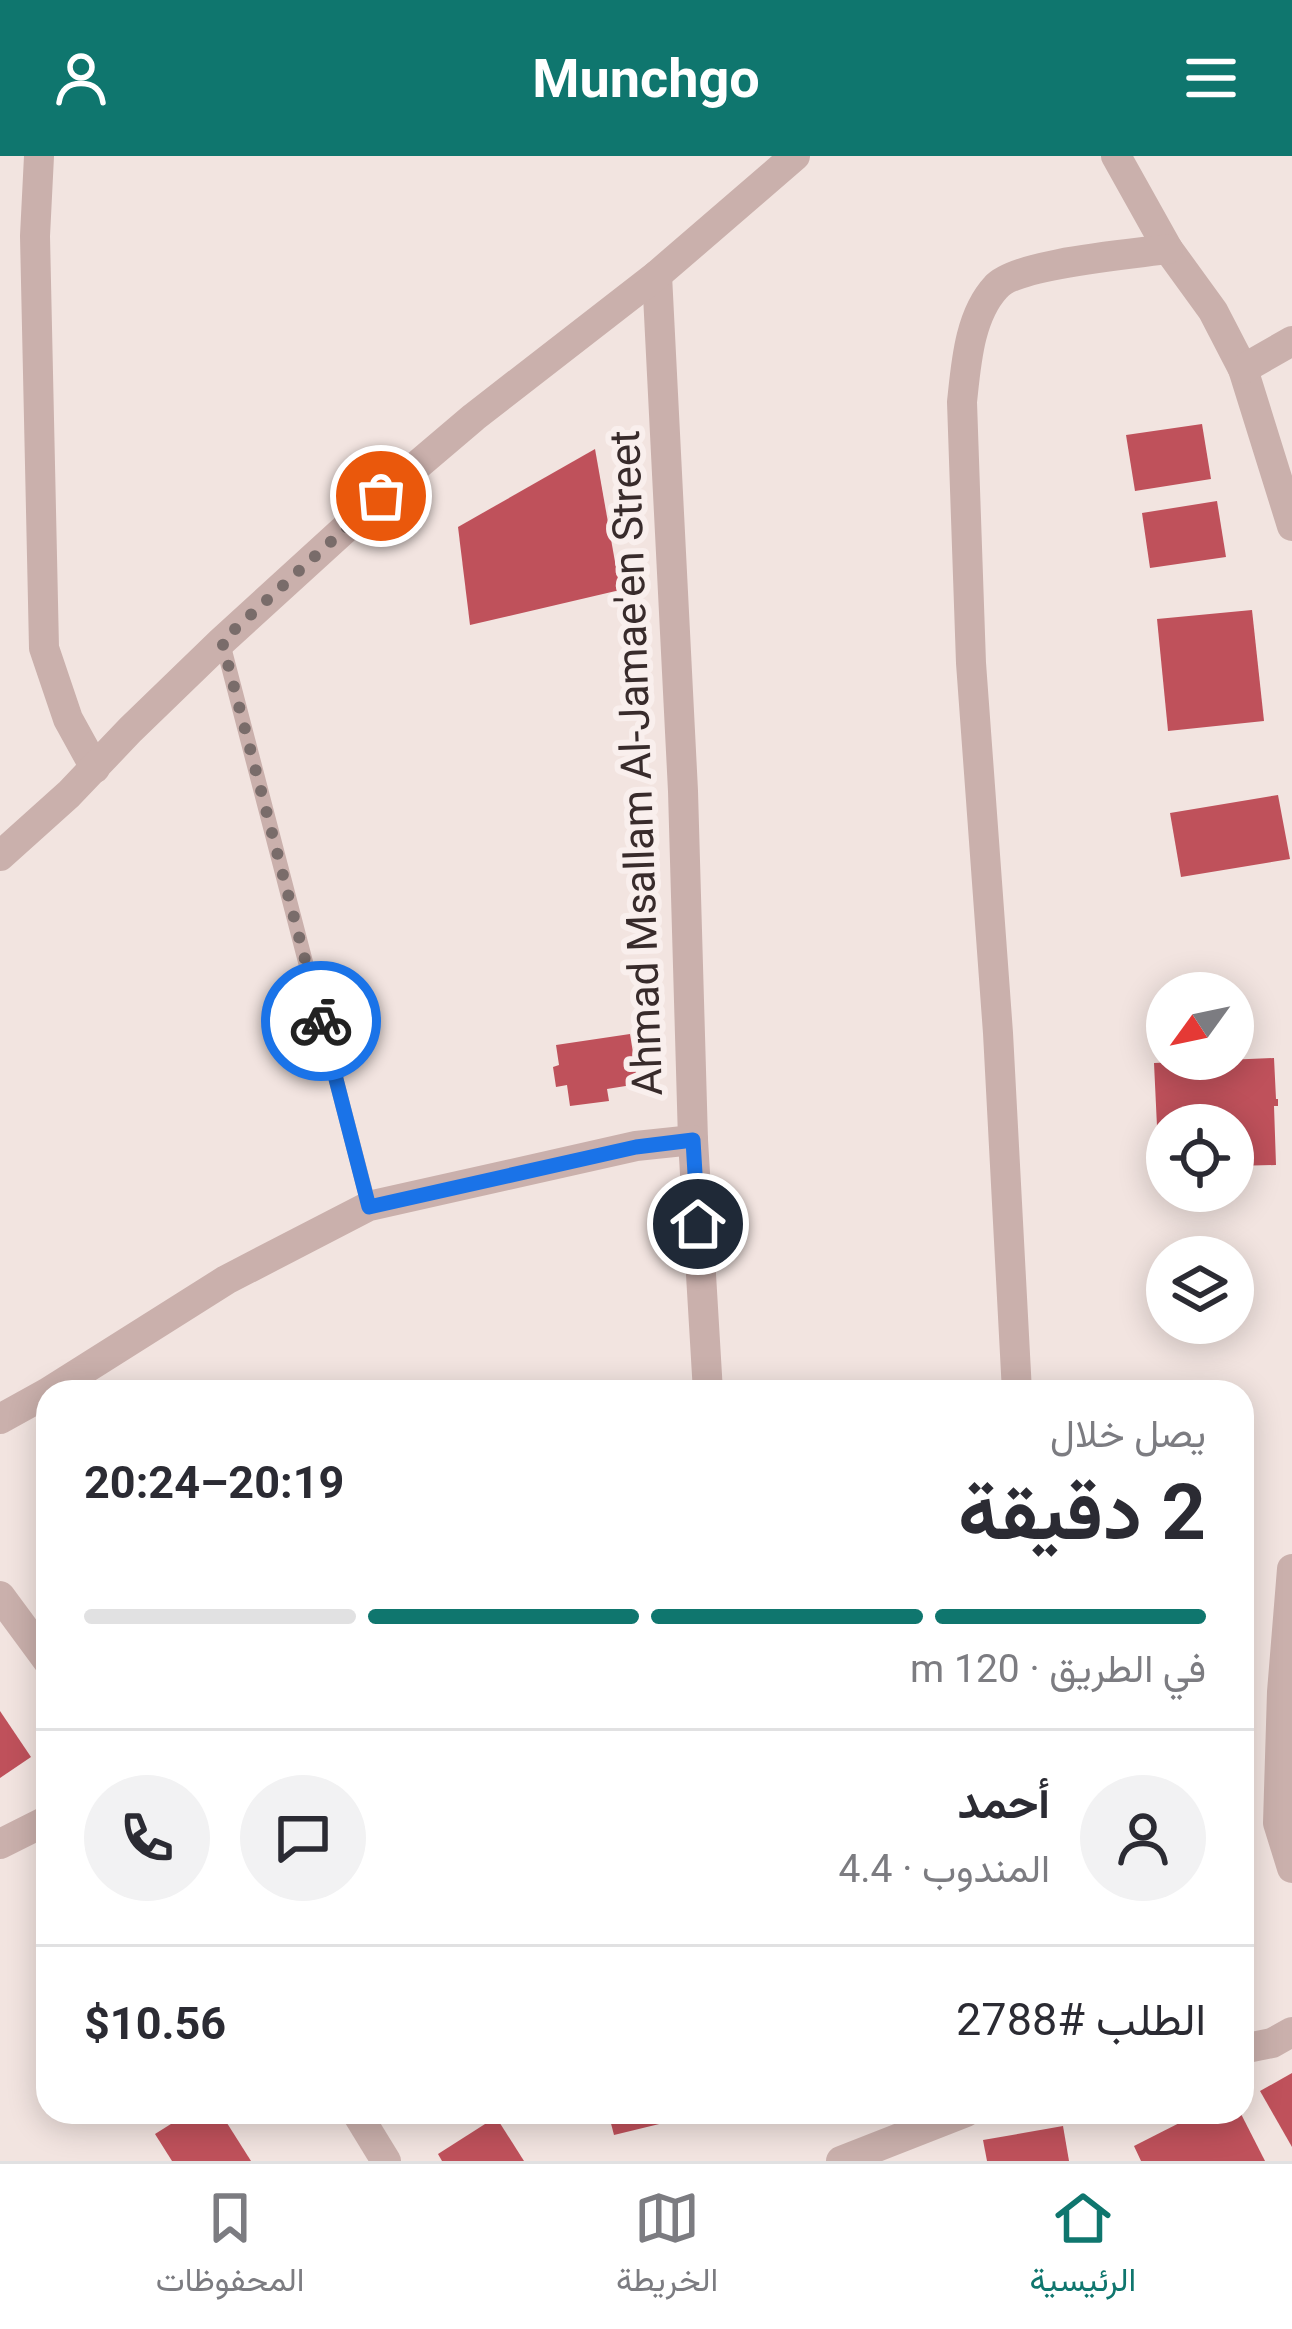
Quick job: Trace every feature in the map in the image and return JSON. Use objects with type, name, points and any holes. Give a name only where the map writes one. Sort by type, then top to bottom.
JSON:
[{"type":"street","points":[[39,156],[34,236],[44,648],[68,719],[95,767]]},
{"type":"street","points":[[0,856],[222,641],[381,496],[475,416],[657,275],[795,156]]},
{"type":"street","points":[[1116,156],[1243,368],[1292,526]]},
{"type":"street","points":[[1015,1380],[998,1033],[970,663],[962,402],[967,359],[981,310],[997,284],[1021,273],[1168,249]]},
{"type":"street","name":"Ahmad Msallam Al-Jamae'en Street","points":[[657,275],[707,1380]]},
{"type":"street","points":[[1243,368],[1292,340]]},
{"type":"street","points":[[68,1380],[226,1280],[369,1207],[636,1147],[693,1140]]},
{"type":"street","points":[[0,1419],[36,1399]]},
{"type":"street","points":[[1292,1569],[1277,1822],[1292,1868]]},
{"type":"street","points":[[0,1596],[36,1645]]},
{"type":"street","points":[[0,1844],[36,1826]]},
{"type":"street","points":[[1254,2047],[1292,2032]]},
{"type":"street","points":[[363,2124],[386,2161]]},
{"type":"street","points":[[842,2161],[936,2124]]},
{"type":"lane","points":[[222,641],[369,1207]]},
{"type":"building","points":[[1202,424],[1211,479],[1135,491],[1126,435]]},
{"type":"building","points":[[595,449],[620,590],[470,625],[458,527]]},
{"type":"building","points":[[1217,501],[1226,557],[1150,568],[1142,513]]},
{"type":"building","points":[[1252,610],[1264,721],[1168,731],[1157,619]]},
{"type":"building","points":[[1278,795],[1290,859],[1181,877],[1170,813]]},
{"type":"building","points":[[630,1034],[638,1084],[607,1089],[609,1101],[570,1106],[567,1085],[556,1087],[556,1045]]},
{"type":"building","points":[[1274,1058],[1276,1165],[1254,1166],[1254,1104],[1156,1104],[1155,1080],[1254,1080],[1254,1059]]},
{"type":"building","points":[[0,1711],[31,1757],[0,1778]]},
{"type":"building","points":[[1292,2073],[1292,2147],[1260,2091]]},
{"type":"building","points":[[171,2124],[228,2124],[251,2161],[172,2161],[155,2134]]},
{"type":"building","points":[[485,2124],[500,2124],[524,2161],[442,2161],[438,2154]]},
{"type":"building","points":[[611,2124],[659,2124],[614,2135]]},
{"type":"building","points":[[1177,2124],[1246,2124],[1265,2161],[1141,2161],[1134,2146]]},
{"type":"building","points":[[1063,2126],[1069,2161],[987,2161],[983,2140]]},
{"type":"way so far","points":[[321,1021],[222,641],[381,496]]},
{"type":"route","points":[[321,1021],[369,1207],[636,1147],[693,1140],[698,1224]]}]
